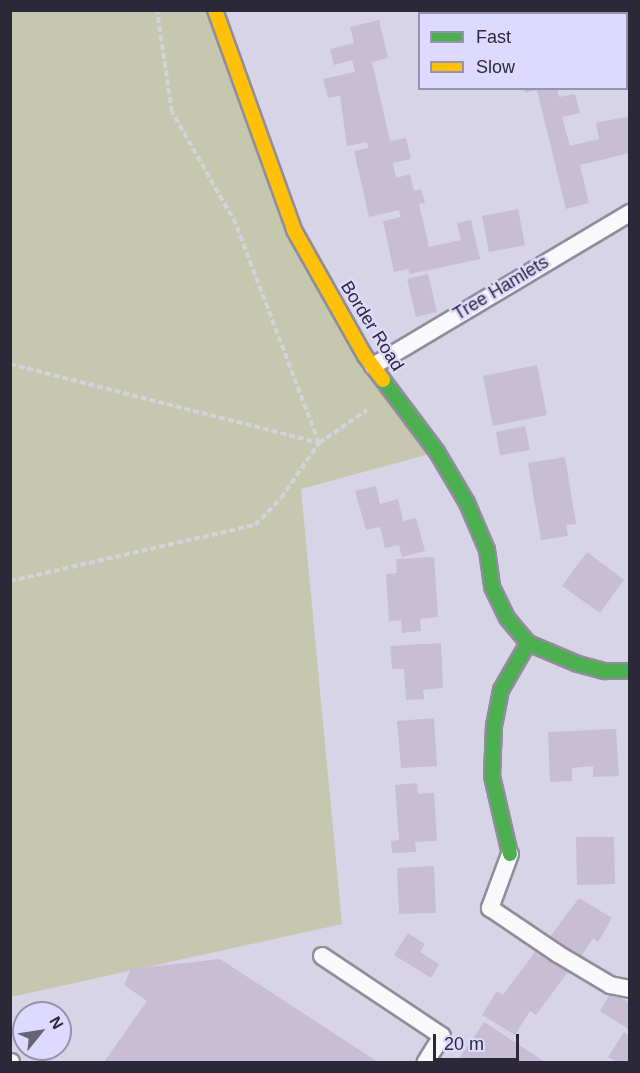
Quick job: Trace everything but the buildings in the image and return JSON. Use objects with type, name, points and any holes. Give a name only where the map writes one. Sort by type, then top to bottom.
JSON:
[{"type":"street","name":"Border Road","points":[[215,10],[294,230],[373,366],[437,452],[467,503],[487,550],[492,587],[507,618],[528,643],[578,664],[605,671],[630,671]]},
{"type":"street","points":[[510,854],[492,776],[494,726],[501,690],[528,643]]},
{"type":"lane","name":"Tree Hamlets","points":[[373,366],[630,213]]},
{"type":"lane","points":[[510,854],[490,908],[558,954],[610,984],[630,989]]},
{"type":"lane","points":[[322,956],[442,1036],[426,1062]]},
{"type":"path","points":[[157,10],[172,112],[236,224],[319,443]]},
{"type":"path","points":[[10,364],[319,443]]},
{"type":"path","points":[[10,581],[255,525],[281,498],[319,443],[392,392]]},
{"type":"green space","points":[[10,11],[215,11],[294,230],[437,452],[301,489],[342,924],[11,997]]},
{"type":"traffic: fast","points":[[383,380],[437,452],[467,503],[487,550],[492,587],[507,618],[528,643],[578,664],[605,671],[630,671]]},
{"type":"traffic: fast","points":[[510,854],[492,776],[494,726],[501,690],[528,643]]},
{"type":"traffic: slow","points":[[215,10],[294,230],[365,356],[383,380]]}]
